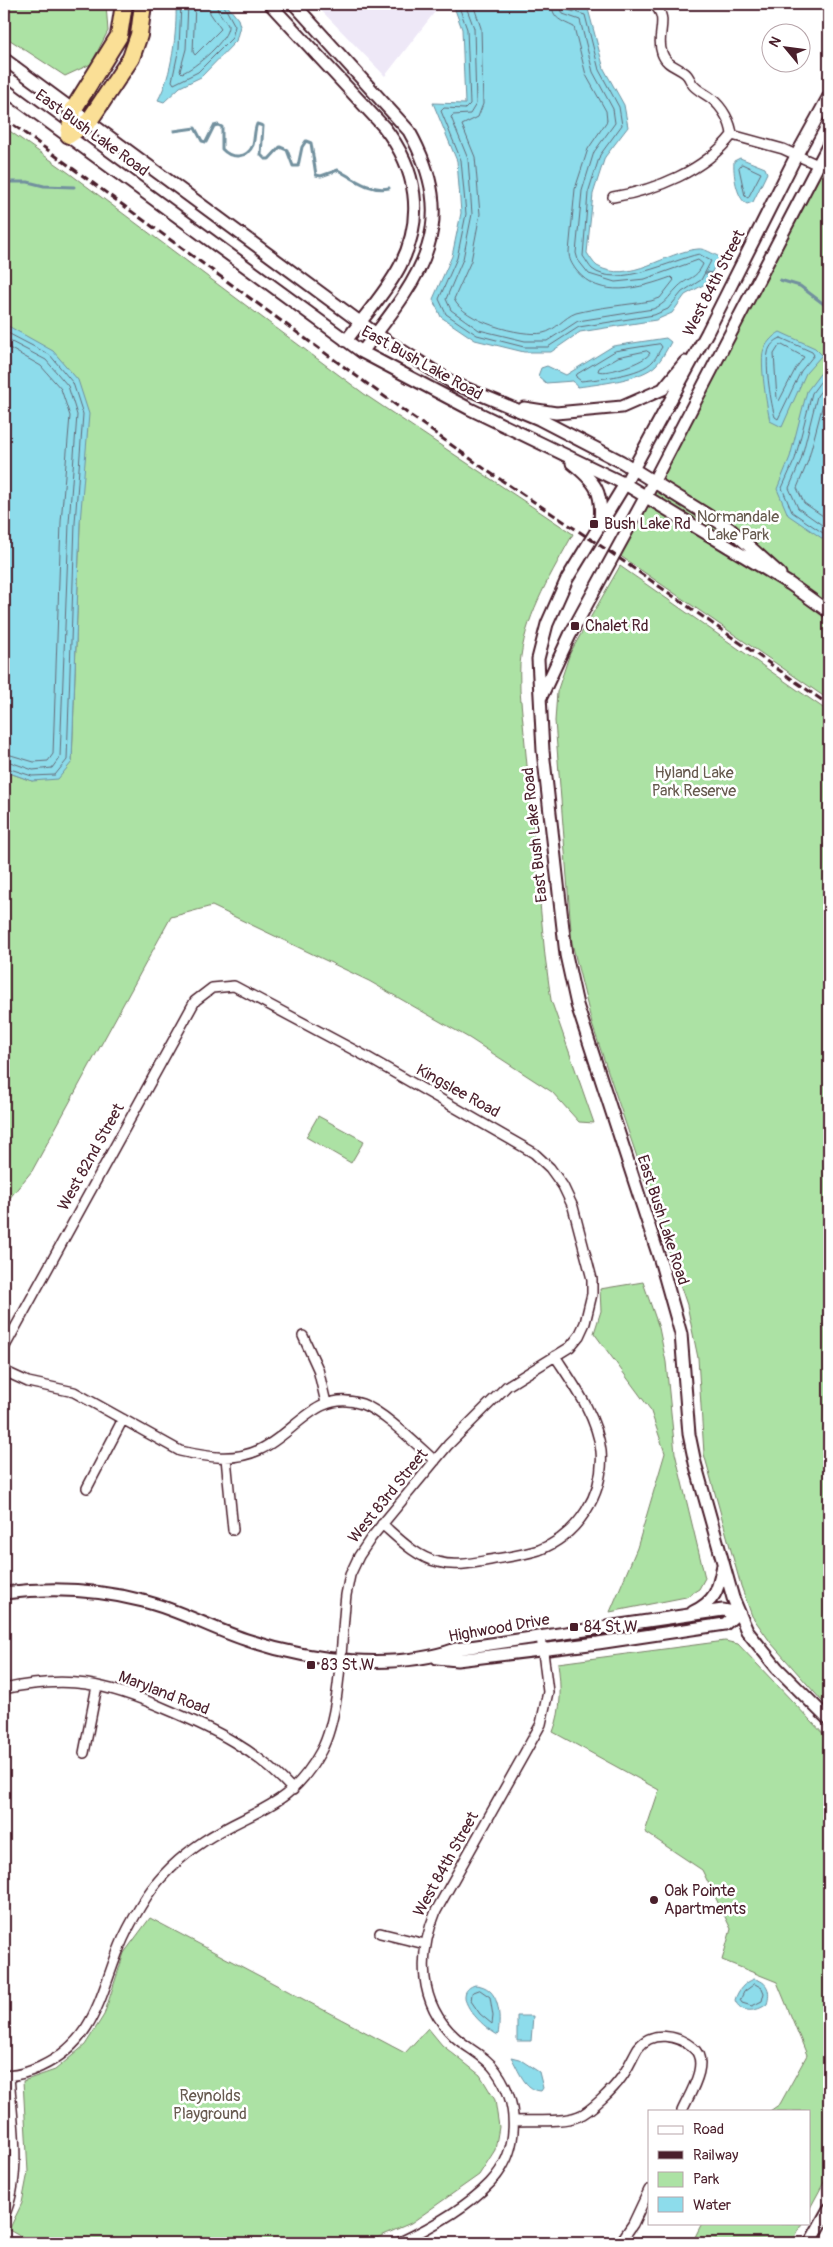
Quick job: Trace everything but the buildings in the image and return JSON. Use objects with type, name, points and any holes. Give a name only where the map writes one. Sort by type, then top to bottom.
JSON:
[{"type":"highway","points":[[69,135],[74,110],[115,46],[122,26],[124,4]]},
{"type":"highway","points":[[69,135],[89,121],[131,58],[139,34],[143,4]]},
{"type":"street","points":[[270,4],[384,127],[398,145],[407,162],[413,189],[415,212],[408,250],[390,283],[346,341]]},
{"type":"street","points":[[294,4],[409,131],[420,151],[428,173],[432,193],[433,215],[431,236],[425,256],[405,295],[362,352]]},
{"type":"street","points":[[612,197],[630,194],[674,179],[698,166],[722,148],[732,135],[731,125],[718,105],[692,85],[686,74],[669,64],[662,55],[659,40],[664,20],[662,13],[654,4]]},
{"type":"street","name":"East Bush Lake Road","points":[[4,59],[376,334],[453,383],[511,406],[633,469],[730,529],[765,559],[790,584]]},
{"type":"street","name":"East Bush Lake Road","points":[[4,89],[362,352],[436,392],[625,484],[567,579],[547,624],[538,659],[541,698],[540,721],[552,843],[568,964],[579,1014],[661,1263],[681,1334],[689,1434],[738,1613],[747,1630],[777,1668],[829,1720]]},
{"type":"street","name":"West 84th Street","points":[[625,484],[707,333],[796,156],[829,96]]},
{"type":"street","points":[[732,135],[783,149],[818,166]]},
{"type":"street","points":[[646,496],[829,144]]},
{"type":"street","points":[[511,406],[556,413],[622,407],[663,389],[707,333]]},
{"type":"street","points":[[556,449],[588,476],[594,484],[601,504],[599,526]]},
{"type":"street","points":[[625,484],[790,584],[829,612]]},
{"type":"street","name":"East Bush Lake Road","points":[[541,698],[570,635],[646,496]]},
{"type":"street","name":"Kingslee Road","points":[[212,988],[234,986],[367,1057],[534,1152],[550,1168],[563,1186],[573,1207],[592,1280],[590,1310]]},
{"type":"street","name":"West 82nd Street","points":[[4,1348],[195,1002],[212,988]]},
{"type":"street","name":"West 83rd Street","points":[[4,2216],[15,2174],[6,2075],[30,2072],[55,2060],[74,2045],[89,2025],[102,1999],[123,1939],[135,1915],[149,1894],[181,1858],[204,1841],[276,1803],[293,1790],[310,1770],[322,1750],[331,1727],[346,1596],[350,1575],[359,1556],[382,1524],[472,1419],[507,1386],[570,1347],[579,1336],[590,1310]]},
{"type":"street","points":[[303,1336],[318,1369],[326,1404]]},
{"type":"street","points":[[382,1524],[409,1547],[423,1556],[438,1562],[454,1564],[520,1555],[540,1549],[558,1540],[574,1527],[587,1511],[595,1493],[600,1473],[601,1452],[598,1432],[590,1414],[555,1356]]},
{"type":"street","points":[[4,1371],[28,1382],[74,1392],[180,1451],[199,1456],[226,1458],[259,1450],[276,1441],[307,1414],[326,1404],[350,1401],[364,1405],[377,1412],[435,1461]]},
{"type":"street","points":[[87,1488],[123,1419]]},
{"type":"street","points":[[226,1458],[233,1530]]},
{"type":"street","points":[[688,1615],[702,1607],[715,1595],[719,1588],[724,1561]]},
{"type":"street","name":"Highwood Drive","points":[[4,1592],[35,1589],[72,1589],[108,1594],[144,1601],[252,1642],[339,1659],[403,1662],[433,1658],[457,1660],[543,1650],[725,1624],[738,1613]]},
{"type":"street","name":"Highwood Drive","points":[[433,1658],[456,1649],[541,1636],[723,1610],[738,1613]]},
{"type":"street","name":"West 84th Street","points":[[398,2243],[450,2214],[492,2182],[508,2155],[512,2141],[514,2121],[510,2098],[504,2082],[495,2069],[455,2037],[442,2022],[432,2005],[426,1987],[423,1967],[424,1944],[436,1911],[541,1724],[548,1692],[541,1636]]},
{"type":"street","name":"Maryland Road","points":[[4,1689],[27,1684],[57,1682],[97,1686],[144,1699],[210,1727],[256,1755],[293,1790]]},
{"type":"street","points":[[84,1753],[97,1686]]},
{"type":"street","points":[[380,1933],[424,1944]]},
{"type":"street","points":[[514,2121],[578,2117],[586,2112],[621,2079],[638,2048],[645,2042],[662,2036],[671,2037],[690,2046],[697,2051],[700,2058],[700,2067],[682,2110]]},
{"type":"street","points":[[620,2243],[633,2224],[648,2192]]},
{"type":"street","points":[[810,2243],[829,2209]]},
{"type":"shaded area","points":[[315,4],[441,4],[385,76]]},
{"type":"green space","points":[[4,4],[106,4],[108,31],[91,64],[65,76],[4,36]]},
{"type":"green space","points":[[4,127],[69,173],[367,396],[573,534],[549,577],[529,624],[520,660],[520,691],[545,956],[551,1000],[594,1123],[579,1122],[552,1092],[469,1038],[369,981],[212,906],[171,917],[32,1171],[4,1205],[4,771],[32,781],[72,762],[80,523],[10,327],[4,326]]},
{"type":"green space","name":"Normandale Lake Park","points":[[829,155],[829,700],[619,555],[671,461]]},
{"type":"green space","name":"Hyland Lake Park Reserve","points":[[620,566],[829,712],[829,1709],[771,1643],[752,1616],[741,1586],[704,1454],[698,1358],[687,1305],[592,1024],[572,943],[555,721],[557,692],[570,653]]},
{"type":"green space","points":[[318,1116],[364,1141],[351,1163],[306,1137]]},
{"type":"green space","points":[[643,1282],[659,1328],[666,1362],[675,1453],[705,1578],[699,1589],[686,1597],[610,1612],[637,1548],[665,1453],[650,1409],[594,1333],[601,1311],[600,1289]]},
{"type":"green space","points":[[725,1641],[738,1644],[829,1740],[829,2173],[810,2208],[810,2110],[771,2110],[780,2104],[807,2055],[777,1982],[722,1960],[731,1929],[702,1870],[645,1832],[659,1790],[553,1732],[560,1698],[558,1663]]},
{"type":"green space","name":"Reynolds Playground","points":[[150,1918],[405,2053],[428,2028],[442,2045],[480,2075],[495,2100],[499,2127],[495,2150],[479,2175],[411,2223],[365,2243],[32,2243],[9,2230],[22,2203],[28,2172],[23,2081],[55,2070],[85,2045],[104,2015],[124,1953]]},
{"type":"green space","points":[[702,2224],[802,2224],[792,2243],[692,2243]]},
{"type":"water","points":[[176,4],[226,4],[238,19],[240,26],[236,41],[201,77],[180,87],[164,102],[158,100],[167,79],[173,54]]},
{"type":"water","points":[[453,4],[558,4],[588,9],[604,69],[624,105],[628,127],[605,157],[593,194],[587,253],[597,266],[609,271],[622,272],[686,251],[698,249],[706,250],[720,257],[705,284],[685,295],[672,313],[656,320],[580,332],[551,352],[524,352],[475,340],[441,317],[433,299],[452,256],[461,213],[457,161],[433,103],[465,104],[462,29]]},
{"type":"water","points":[[740,158],[765,168],[767,173],[753,202],[747,204],[740,196],[734,172],[734,161]]},
{"type":"water","points":[[4,326],[10,327],[53,351],[78,380],[89,414],[80,523],[72,762],[58,779],[32,781],[4,771]]},
{"type":"water","points":[[780,332],[815,348],[822,355],[806,373],[782,427],[770,421],[762,363],[764,349],[771,339]]},
{"type":"water","points":[[666,338],[671,342],[658,363],[649,370],[630,378],[578,387],[573,381],[546,383],[538,376],[541,368],[547,366],[566,375],[613,346]]},
{"type":"water","points":[[829,362],[829,543],[788,515],[777,489],[790,457],[807,391]]},
{"type":"water","points":[[754,1979],[762,1982],[767,1988],[769,1995],[767,2004],[758,2009],[745,2010],[737,2005],[735,2000],[742,1987]]},
{"type":"water","points":[[475,1985],[490,1991],[494,1996],[499,2011],[498,2035],[478,2019],[467,2003],[465,1996],[467,1989]]},
{"type":"water","points":[[517,2016],[533,2016],[531,2041],[517,2041]]},
{"type":"water","points":[[511,2057],[519,2059],[539,2072],[543,2088],[541,2091],[535,2090],[526,2083]]},
{"type":"waterway","points":[[174,131],[195,128],[202,141],[206,142],[214,126],[218,125],[222,127],[222,149],[230,155],[239,156],[247,153],[253,145],[257,124],[263,126],[261,155],[265,159],[269,159],[280,147],[287,150],[293,166],[298,166],[302,147],[306,141],[311,143],[316,175],[321,176],[338,170],[356,181],[369,186],[382,189],[389,188]]},
{"type":"waterway","points":[[4,182],[28,182],[44,186],[74,187]]},
{"type":"waterway","points":[[706,273],[715,274]]},
{"type":"waterway","points":[[780,280],[800,286],[829,308]]},
{"type":"railway","points":[[4,118],[489,472],[613,554],[829,705]]},
{"type":"place","name":"Bush Lake Rd","points":[[594,524]]},
{"type":"place","name":"Chalet Rd","points":[[575,626]]},
{"type":"place","name":"84 St W","points":[[574,1627]]},
{"type":"place","name":"83 St W","points":[[311,1665]]},
{"type":"place","name":"Oak Pointe Apartments","points":[[654,1900]]}]
